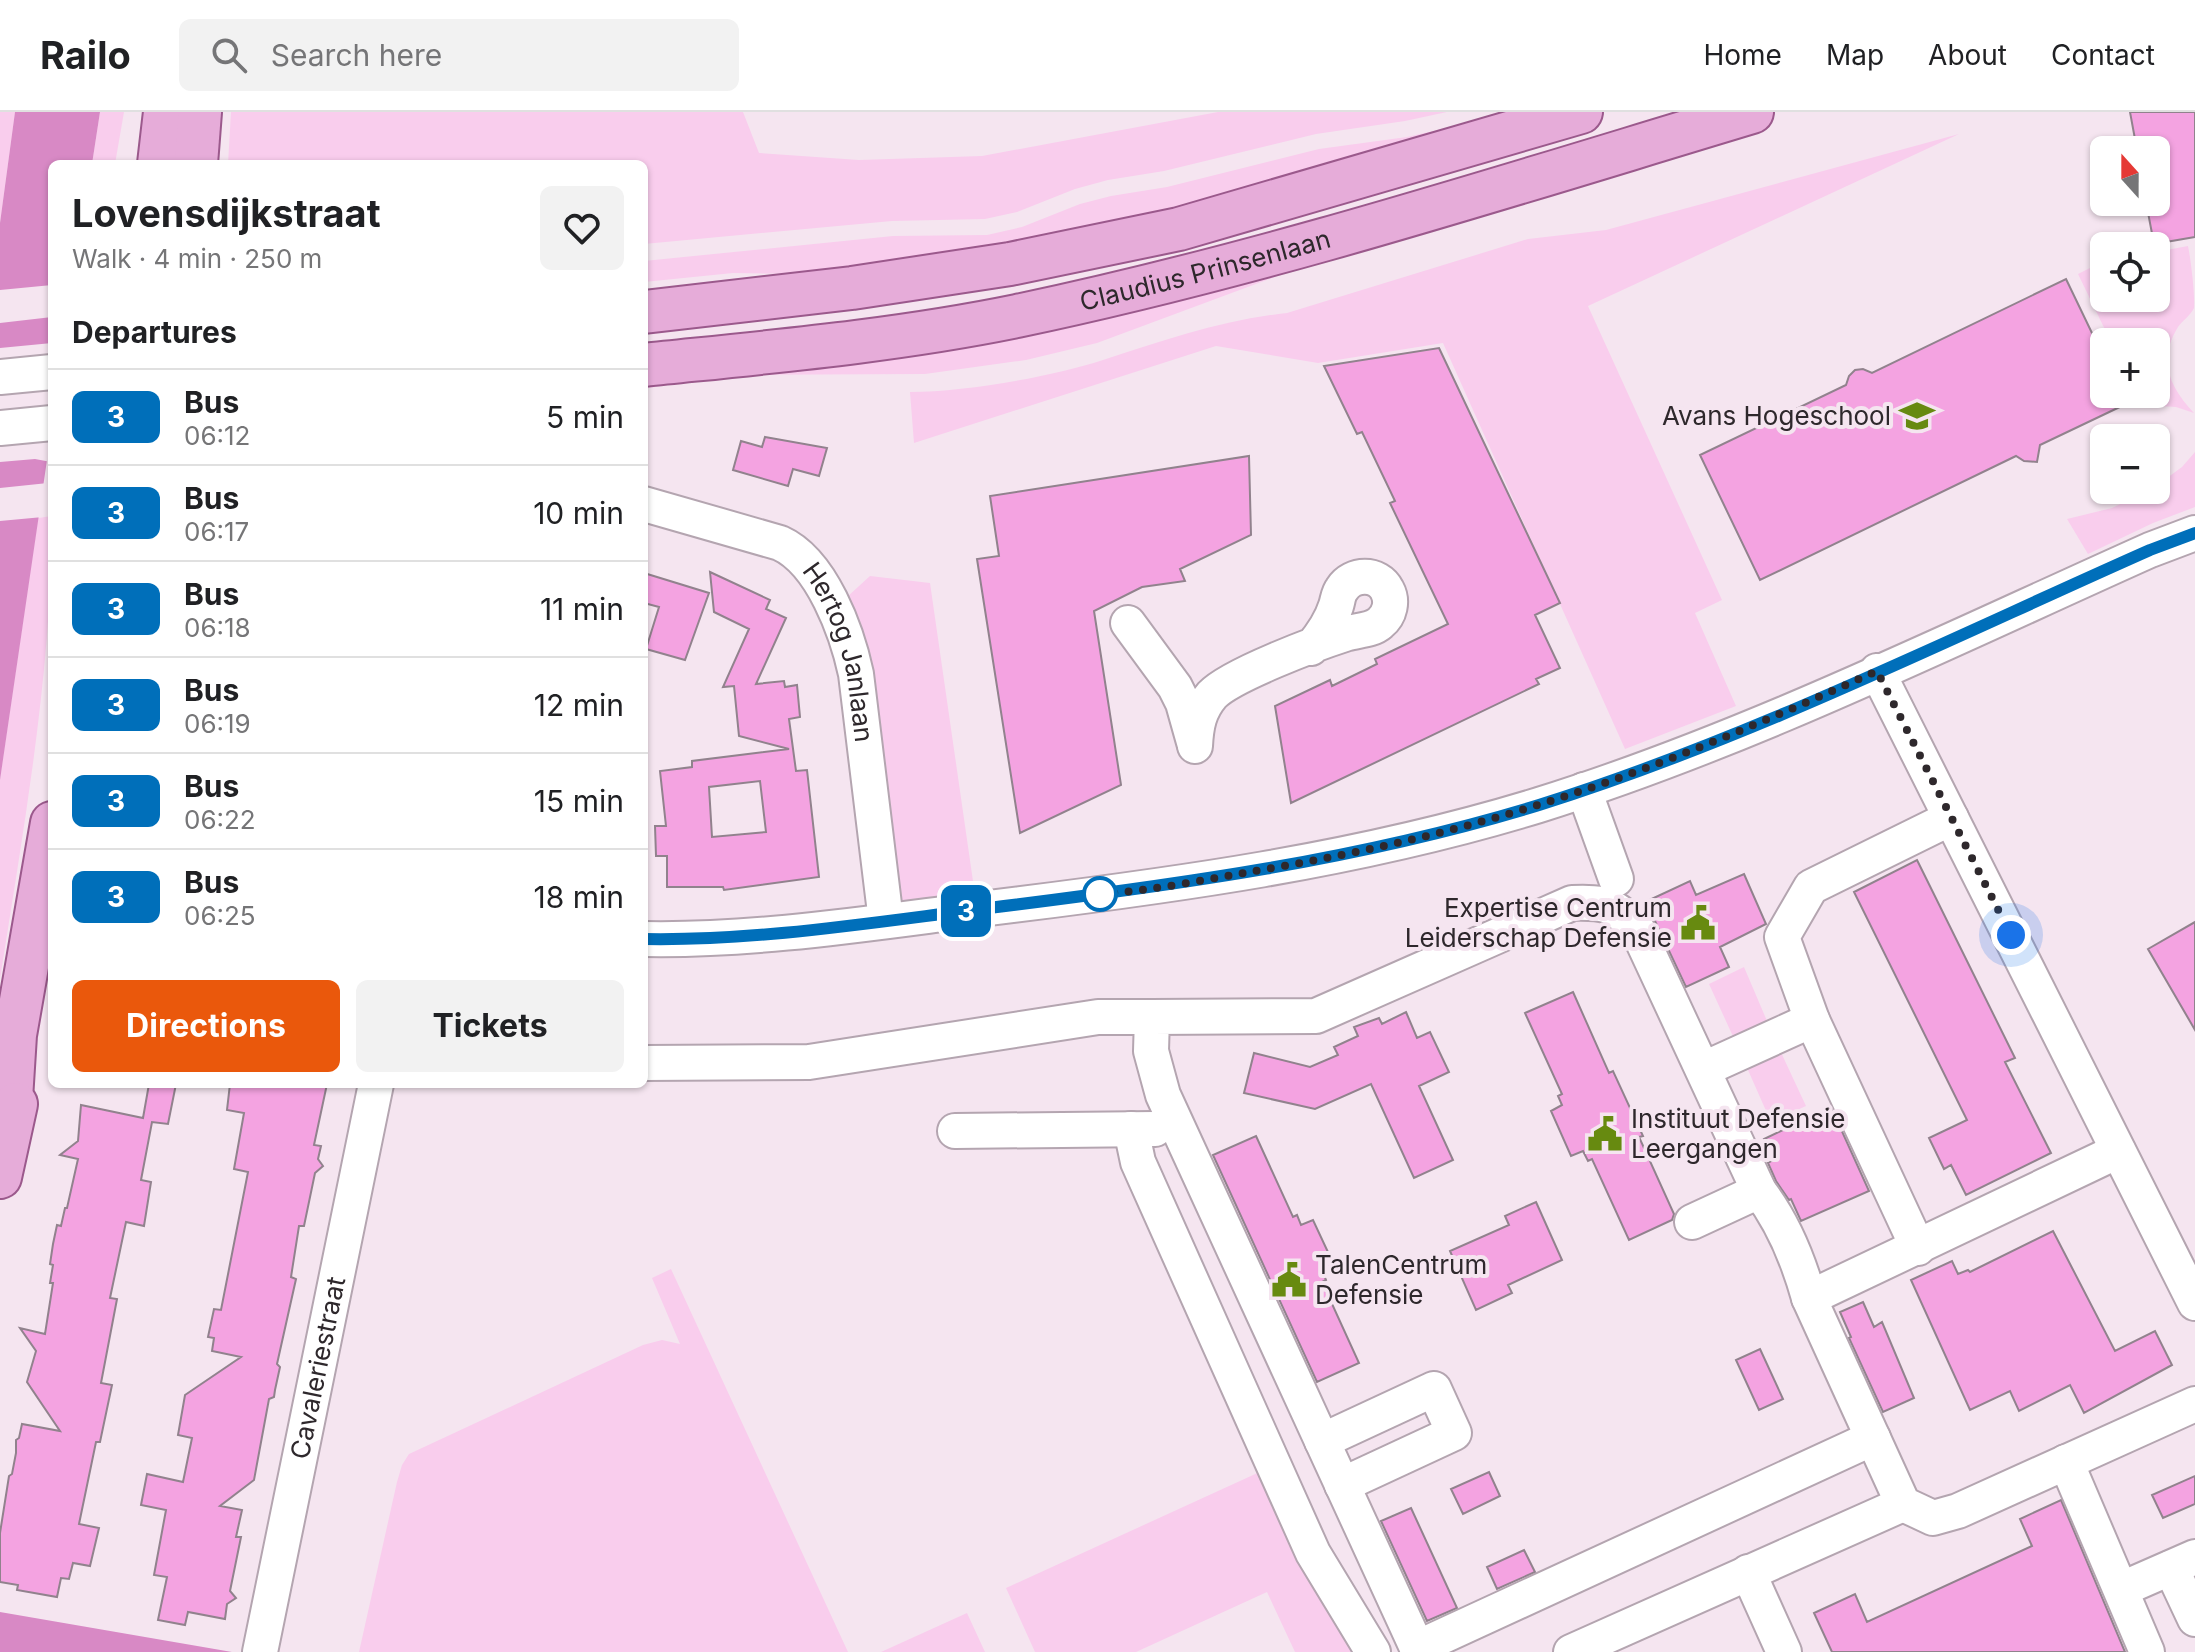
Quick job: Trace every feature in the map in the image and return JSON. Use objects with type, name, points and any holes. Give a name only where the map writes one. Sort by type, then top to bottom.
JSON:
[{"type":"main road","points":[[159,160],[165,112]]},
{"type":"main road","points":[[196,160],[200,112]]},
{"type":"main road","name":"Claudius Prinsenlaan","points":[[648,312],[881,284],[1010,264],[1179,229],[1581,112]]},
{"type":"main road","name":"Claudius Prinsenlaan","points":[[648,365],[780,351],[1013,316],[1167,282],[1752,112]]},
{"type":"main road","points":[[9,1131],[15,1035],[48,846]]},
{"type":"main road","points":[[0,1177],[48,967]]},
{"type":"street","points":[[0,377],[48,372]]},
{"type":"street","points":[[0,428],[48,423]]},
{"type":"street","name":"Hertog Janlaan","points":[[648,505],[780,543],[799,553],[811,567],[839,620],[854,665],[886,921]]},
{"type":"street","points":[[648,939],[718,938],[1143,889],[1216,865],[1402,843],[1584,790],[1742,730],[2195,533]]},
{"type":"street","points":[[1128,623],[1179,694],[1195,746],[1199,717],[1215,692],[1234,679],[1311,648]]},
{"type":"street","points":[[1877,671],[2195,1303]]},
{"type":"street","points":[[1584,790],[1616,879]]},
{"type":"street","points":[[1918,1248],[1812,1020],[1782,937],[1811,887],[1951,818]]},
{"type":"street","points":[[648,1063],[809,1062],[1098,1017],[1316,1016],[1572,903],[1600,902],[1622,913],[1637,929],[1759,1191],[1771,1206],[1804,1279],[1809,1298],[1903,1504],[1933,1518],[1958,1511],[2195,1404]]},
{"type":"street","points":[[1152,1017],[1151,1051],[1163,1095],[1418,1650],[1873,1438]]},
{"type":"street","points":[[1704,1069],[1812,1020]]},
{"type":"street","name":"Cavaleriestraat","points":[[260,1652],[375,1088]]},
{"type":"street","points":[[955,1131],[1179,1128]]},
{"type":"street","points":[[1131,1129],[1138,1162],[1313,1553],[1373,1652]]},
{"type":"street","points":[[1809,1298],[2118,1151]]},
{"type":"street","points":[[1692,1222],[1759,1191]]},
{"type":"street","points":[[1197,1293],[1246,1272]]},
{"type":"street","points":[[2066,1462],[2147,1652]]},
{"type":"street","points":[[1285,1489],[1332,1464]]},
{"type":"street","points":[[1571,1652],[1903,1504]]},
{"type":"street","points":[[2122,1589],[2183,1562],[2195,1619]]},
{"type":"street","points":[[1748,1572],[1784,1652]]},
{"type":"shaded area","points":[[0,112],[15,112],[0,223]]},
{"type":"shaded area","points":[[15,112],[100,112],[93,160],[48,160],[48,453],[0,780],[0,223]]},
{"type":"shaded area","points":[[100,112],[124,112],[116,160],[93,160]]},
{"type":"shaded area","points":[[231,112],[743,112],[759,153],[859,160],[982,156],[1218,112],[1447,112],[1316,134],[1164,171],[1108,180],[1075,189],[1017,212],[985,219],[892,221],[648,244],[648,160],[228,160]]},
{"type":"shaded area","points":[[1455,126],[1472,128],[1241,197],[873,275],[733,273],[648,282],[648,261],[893,236],[987,235],[1022,227],[1080,204],[1111,196],[1167,187],[1319,149],[1407,137]]},
{"type":"shaded area","points":[[1959,134],[1588,306],[1722,600],[1695,613],[1736,706],[1625,749],[1443,343],[1318,363],[1216,346],[914,443],[910,392],[981,386],[1058,372],[1217,326],[1287,313],[1528,239],[1606,230]]},
{"type":"shaded area","points":[[1358,246],[1097,343],[1026,360],[925,374],[720,375],[648,388],[648,381]]},
{"type":"shaded area","points":[[2188,246],[2194,308],[2178,327],[2170,345],[2170,328],[2104,328],[2096,312],[2170,312],[2170,249]]},
{"type":"shaded area","points":[[2090,268],[2090,299],[2078,274]]},
{"type":"shaded area","points":[[2170,376],[2178,393],[2194,413],[2170,407]]},
{"type":"shaded area","points":[[2195,452],[2195,507],[2088,554],[2067,519],[2120,504],[2170,504],[2170,476]]},
{"type":"shaded area","points":[[48,517],[47,632],[27,806],[0,979],[0,779],[38,518]]},
{"type":"shaded area","points":[[870,576],[930,583],[975,895],[898,904],[847,597]]},
{"type":"shaded area","points":[[1744,967],[1770,1028],[1736,1043],[1709,984]]},
{"type":"shaded area","points":[[1778,1046],[1806,1106],[1771,1122],[1744,1061]]},
{"type":"shaded area","points":[[671,1269],[848,1652],[359,1652],[397,1482],[409,1454],[643,1345],[662,1340],[680,1344],[652,1278]]},
{"type":"shaded area","points":[[1264,1470],[1361,1652],[1295,1652],[1267,1592],[1136,1652],[1035,1652],[1006,1588]]},
{"type":"shaded area","points":[[0,1612],[232,1652],[0,1652]]},
{"type":"shaded area","points":[[967,1613],[985,1652],[881,1652]]},
{"type":"pier","points":[[48,285],[48,317],[0,323],[0,290]]},
{"type":"pier","points":[[48,343],[48,461],[35,459],[0,462],[0,348]]},
{"type":"pier","points":[[48,483],[43,517],[0,521],[0,488]]},
{"type":"building","points":[[2130,112],[2195,112],[2195,237],[2170,241],[2170,232],[2152,232],[2149,216],[2170,216],[2170,136],[2134,136]]},
{"type":"building","points":[[2066,279],[2090,329],[2090,408],[2118,408],[2040,445],[2037,462],[2024,461],[2016,456],[1760,580],[1700,455],[1846,385],[1855,370],[1872,373]]},
{"type":"building","points":[[1439,348],[1560,603],[1535,615],[1560,668],[1536,679],[1539,684],[1291,803],[1275,706],[1330,680],[1332,686],[1377,664],[1375,659],[1448,624],[1390,503],[1395,501],[1362,432],[1357,434],[1324,366]]},
{"type":"building","points":[[765,437],[827,448],[819,476],[793,469],[788,486],[733,470],[741,441],[762,447]]},
{"type":"building","points":[[1249,456],[1251,535],[1180,569],[1185,581],[1142,587],[1094,611],[1121,785],[1020,833],[977,559],[999,556],[990,496]]},
{"type":"building","points":[[710,572],[770,600],[766,609],[786,618],[756,684],[784,681],[785,687],[797,685],[800,717],[789,719],[796,771],[807,770],[819,877],[724,890],[723,887],[667,887],[667,856],[656,856],[655,826],[666,826],[660,771],[692,767],[692,761],[789,749],[739,736],[734,686],[723,687],[749,629],[714,612]],"holes":[[[760,781],[766,832],[712,837],[709,787]]]},
{"type":"building","points":[[648,574],[709,593],[685,660],[648,650],[659,607],[648,604]]},
{"type":"building","points":[[1917,860],[2015,1058],[2005,1062],[2051,1153],[1966,1195],[1951,1165],[1944,1169],[1929,1138],[1967,1120],[1854,892]]},
{"type":"building","points":[[1744,874],[1766,924],[1720,947],[1729,967],[1686,987],[1655,921],[1643,903],[1690,881],[1696,895]]},
{"type":"building","points":[[2195,922],[2195,1030],[2148,949]]},
{"type":"building","points":[[1573,992],[1609,1073],[1613,1071],[1643,1136],[1639,1137],[1674,1214],[1672,1220],[1629,1240],[1592,1159],[1588,1161],[1583,1151],[1571,1156],[1551,1111],[1562,1105],[1558,1096],[1562,1094],[1525,1013]]},
{"type":"building","points":[[1406,1012],[1417,1038],[1430,1032],[1449,1072],[1419,1086],[1453,1160],[1414,1178],[1371,1084],[1315,1109],[1244,1093],[1254,1053],[1310,1067],[1338,1055],[1334,1047],[1358,1036],[1354,1027],[1379,1018],[1382,1024]]},
{"type":"building","points":[[148,1088],[175,1088],[168,1124],[152,1122],[141,1180],[151,1182],[144,1226],[126,1222],[110,1298],[117,1299],[101,1383],[112,1385],[100,1442],[96,1442],[79,1524],[99,1528],[90,1566],[73,1563],[69,1579],[61,1578],[57,1597],[17,1590],[18,1585],[0,1582],[0,1533],[16,1440],[22,1424],[60,1431],[27,1382],[36,1351],[20,1328],[45,1334],[53,1283],[50,1283],[53,1265],[50,1264],[53,1244],[57,1225],[61,1226],[67,1208],[78,1159],[60,1155],[78,1141],[81,1105],[143,1118]]},
{"type":"building","points":[[230,1088],[326,1088],[314,1145],[321,1146],[318,1159],[323,1166],[315,1173],[304,1226],[299,1226],[291,1277],[296,1279],[277,1364],[280,1367],[274,1397],[269,1399],[254,1480],[220,1506],[242,1510],[236,1537],[241,1537],[230,1591],[236,1598],[227,1604],[225,1619],[188,1612],[185,1625],[158,1620],[167,1577],[154,1575],[166,1510],[141,1505],[147,1474],[183,1482],[192,1438],[178,1435],[185,1395],[241,1357],[212,1351],[214,1338],[208,1337],[214,1309],[221,1310],[248,1172],[234,1169],[244,1113],[227,1110]]},
{"type":"building","points":[[1831,1107],[1869,1191],[1801,1221],[1791,1199],[1776,1181],[1768,1163],[1773,1160],[1764,1139]]},
{"type":"building","points":[[1256,1136],[1293,1217],[1297,1215],[1301,1225],[1313,1220],[1334,1265],[1322,1270],[1326,1280],[1322,1282],[1359,1363],[1317,1382],[1213,1155]]},
{"type":"building","points":[[1536,1202],[1562,1260],[1508,1285],[1512,1293],[1476,1310],[1450,1251],[1509,1225],[1505,1216]]},
{"type":"building","points":[[2053,1231],[2115,1351],[2155,1331],[2172,1365],[2084,1413],[2070,1385],[2019,1411],[2010,1391],[1970,1410],[1911,1280],[1952,1261],[1958,1274],[1970,1272]]},
{"type":"building","points":[[1863,1302],[1874,1327],[1882,1322],[1914,1398],[1883,1412],[1840,1312]]},
{"type":"building","points":[[1760,1349],[1783,1399],[1759,1410],[1736,1360]]},
{"type":"building","points":[[1489,1472],[1500,1496],[1463,1514],[1451,1489]]},
{"type":"building","points":[[2195,1476],[2195,1504],[2163,1518],[2152,1495]]},
{"type":"building","points":[[2061,1500],[2125,1652],[1832,1652],[1814,1613],[1855,1594],[1867,1622],[2032,1546],[2020,1519]]},
{"type":"building","points":[[1411,1508],[1457,1608],[1427,1621],[1381,1521]]},
{"type":"building","points":[[1524,1550],[1535,1572],[1497,1589],[1487,1567]]},
{"type":"bus line","name":"3","points":[[648,939],[685,940],[785,932],[1143,889],[1309,862],[1425,837],[1541,804],[1682,754],[2195,533]]},
{"type":"place","name":"Avans Hogeschool","points":[[1917,416]]},
{"type":"place","name":"Expertise Centrum Leiderschap Defensie","points":[[1698,923]]},
{"type":"place","name":"Instituut Defensie Leergangen","points":[[1605,1134]]},
{"type":"place","name":"TalenCentrum Defensie","points":[[1289,1280]]},
{"type":"route","points":[[1100,894],[1309,862],[1402,843],[1494,818],[1584,790],[1682,754],[1877,671],[2011,935]]}]
